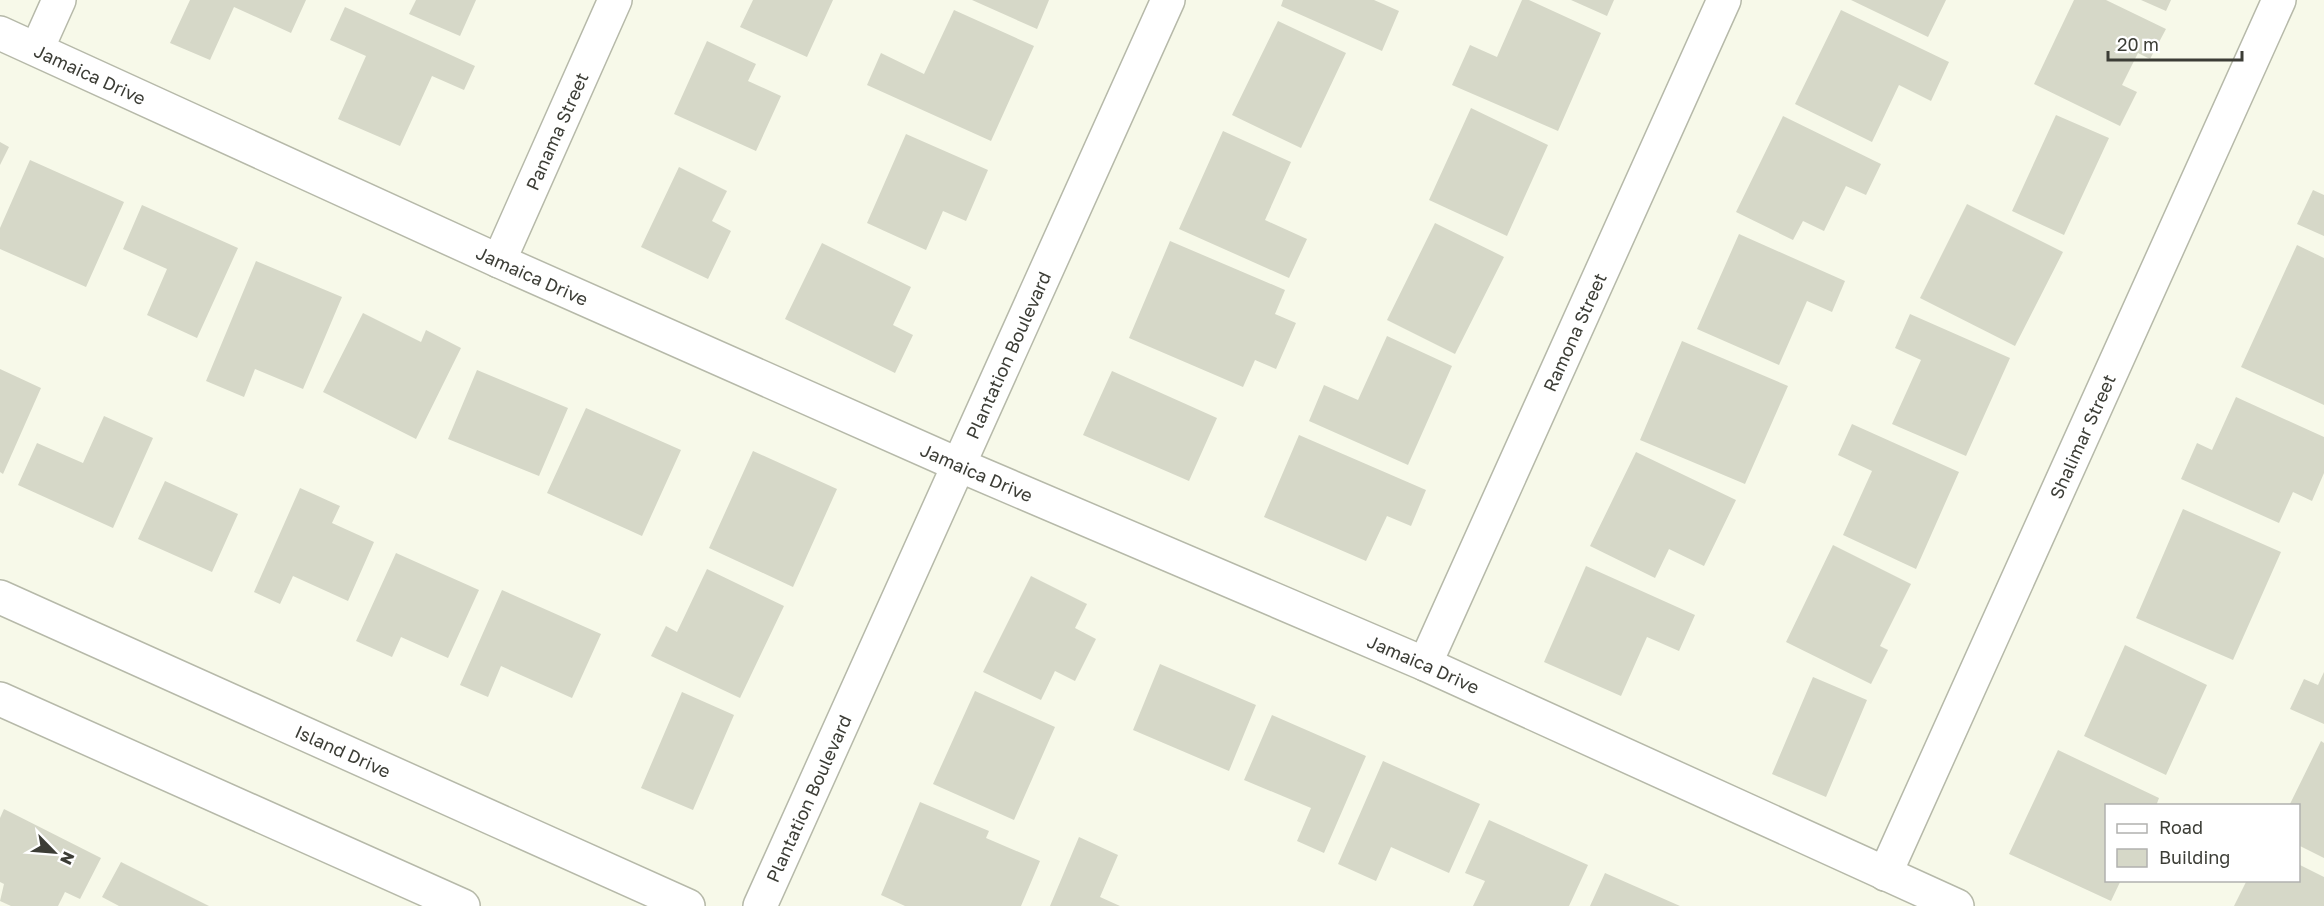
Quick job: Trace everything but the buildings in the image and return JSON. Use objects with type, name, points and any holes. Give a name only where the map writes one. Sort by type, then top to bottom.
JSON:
[{"type":"street","points":[[37,49],[59,0]]},
{"type":"street","name":"Panama Street","points":[[499,261],[615,0]]},
{"type":"street","name":"Plantation Boulevard","points":[[760,906],[1168,0]]},
{"type":"street","name":"Ramona Street","points":[[1425,664],[1724,0]]},
{"type":"street","name":"Shalimar Street","points":[[1885,874],[2279,0]]},
{"type":"street","name":"Jamaica Drive","points":[[0,33],[499,261],[959,465],[1425,664],[1958,906]]},
{"type":"street","name":"Island Drive","points":[[0,597],[688,906]]},
{"type":"street","points":[[0,699],[463,906]]}]
